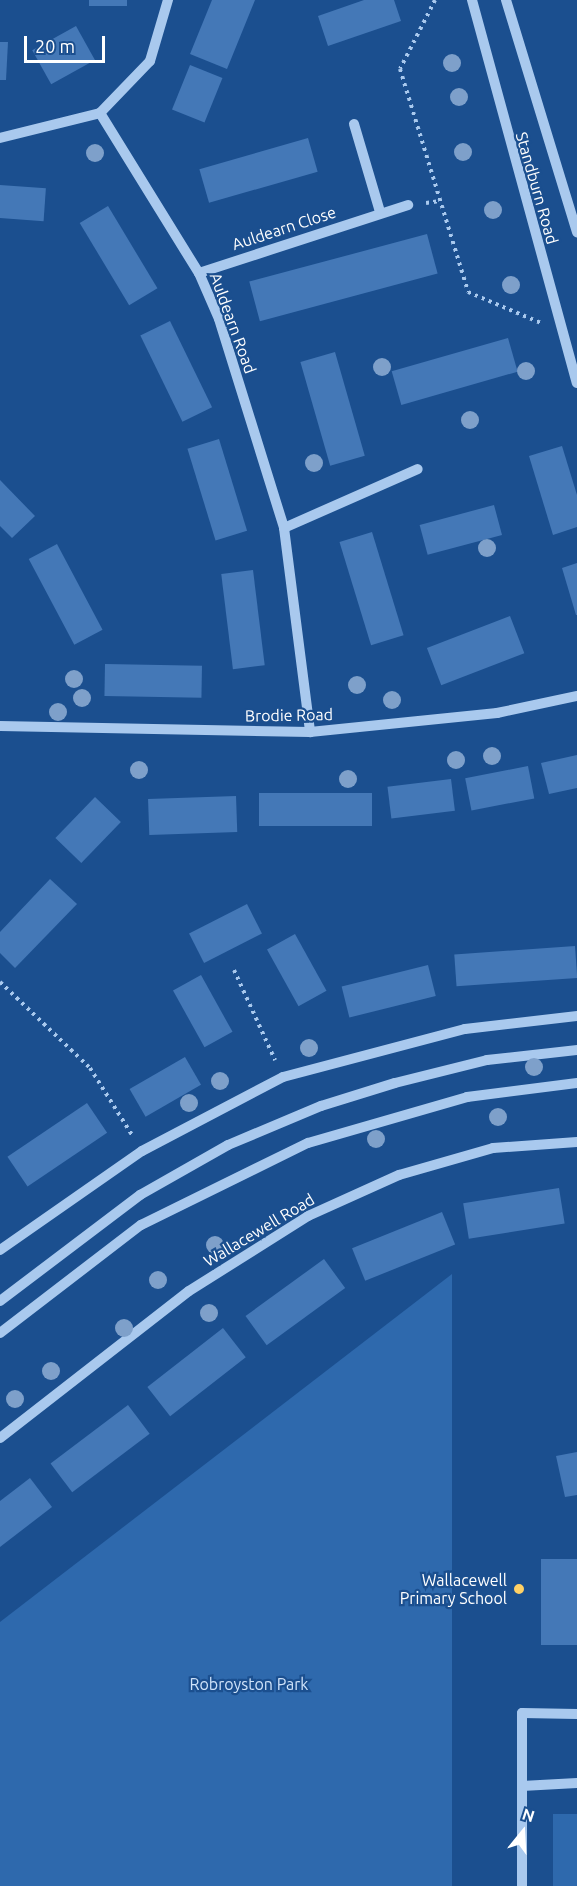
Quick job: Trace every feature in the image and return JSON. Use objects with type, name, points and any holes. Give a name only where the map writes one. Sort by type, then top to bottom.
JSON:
[{"type":"street","points":[[0,138],[100,113],[150,61],[168,0]]},
{"type":"street","name":"Standburn Road","points":[[472,0],[577,383]]},
{"type":"street","name":"Standburn Road","points":[[506,0],[577,232]]},
{"type":"street","name":"Auldearn Road","points":[[100,113],[199,273],[219,319],[284,528],[310,732]]},
{"type":"street","points":[[354,124],[380,212]]},
{"type":"street","name":"Auldearn Close","points":[[199,273],[380,212],[408,205]]},
{"type":"street","points":[[284,528],[418,469]]},
{"type":"street","name":"Brodie Road","points":[[0,726],[310,732],[497,713],[577,696]]},
{"type":"street","points":[[0,1250],[142,1151],[283,1077],[465,1029],[577,1016]]},
{"type":"street","points":[[0,1301],[140,1196],[228,1145],[321,1106],[395,1083],[487,1060],[577,1050]]},
{"type":"street","points":[[0,1332],[141,1225],[308,1143],[467,1097],[577,1083]]},
{"type":"street","name":"Wallacewell Road","points":[[0,1438],[189,1291],[308,1215],[399,1175],[493,1148],[577,1142]]},
{"type":"street","points":[[522,1886],[522,1713],[577,1714]]},
{"type":"street","points":[[522,1786],[577,1783]]},
{"type":"path","points":[[435,0],[400,69],[468,292],[563,333]]},
{"type":"path","points":[[234,970],[283,1077]]},
{"type":"path","points":[[0,982],[90,1068],[142,1151]]},
{"type":"green space","name":"Robroyston Park","points":[[452,1274],[452,1886],[0,1886],[0,1622]]},
{"type":"green space","points":[[553,1814],[577,1814],[577,1886],[553,1886]]},
{"type":"building","points":[[89,0],[127,0],[127,6],[89,6]]},
{"type":"building","points":[[212,0],[255,0],[227,69],[190,54]]},
{"type":"building","points":[[364,0],[394,0],[401,21],[328,46],[318,16]]},
{"type":"building","points":[[76,26],[95,60],[51,84],[32,50]]},
{"type":"building","points":[[0,42],[8,42],[6,80],[0,80]]},
{"type":"building","points":[[190,65],[222,78],[204,123],[172,110]]},
{"type":"building","points":[[308,138],[318,172],[209,203],[199,169]]},
{"type":"building","points":[[0,185],[46,188],[44,221],[0,218]]},
{"type":"building","points":[[108,206],[157,288],[129,305],[80,223]]},
{"type":"building","points":[[427,234],[438,274],[260,321],[249,282]]},
{"type":"building","points":[[170,321],[212,407],[182,422],[140,335]]},
{"type":"building","points":[[508,338],[518,372],[401,405],[392,371]]},
{"type":"building","points":[[335,352],[365,456],[330,466],[300,362]]},
{"type":"building","points":[[219,439],[247,531],[216,540],[187,449]]},
{"type":"building","points":[[562,446],[577,495],[577,527],[553,535],[529,456]]},
{"type":"building","points":[[0,480],[35,516],[12,538],[0,526]]},
{"type":"building","points":[[494,505],[502,535],[428,555],[420,525]]},
{"type":"building","points":[[372,532],[404,635],[371,645],[339,542]]},
{"type":"building","points":[[57,544],[103,630],[74,645],[29,559]]},
{"type":"building","points":[[577,563],[577,615],[576,615],[562,568]]},
{"type":"building","points":[[253,570],[265,665],[233,669],[221,574]]},
{"type":"building","points":[[510,616],[524,653],[441,685],[427,648]]},
{"type":"building","points":[[105,664],[202,666],[201,698],[104,696]]},
{"type":"building","points":[[577,755],[577,788],[549,794],[541,763]]},
{"type":"building","points":[[528,766],[534,798],[471,811],[465,778]]},
{"type":"building","points":[[451,779],[455,811],[391,819],[387,787]]},
{"type":"building","points":[[259,793],[372,793],[372,826],[259,826]]},
{"type":"building","points":[[236,796],[237,832],[149,835],[148,799]]},
{"type":"building","points":[[95,797],[121,822],[81,863],[55,838]]},
{"type":"building","points":[[50,879],[77,904],[15,968],[0,953],[0,932]]},
{"type":"building","points":[[247,904],[262,933],[204,963],[189,934]]},
{"type":"building","points":[[295,934],[327,991],[299,1006],[267,950]]},
{"type":"building","points":[[575,946],[577,978],[457,986],[454,954]]},
{"type":"building","points":[[428,965],[436,996],[349,1018],[342,987]]},
{"type":"building","points":[[201,975],[233,1032],[205,1047],[173,991]]},
{"type":"building","points":[[185,1057],[201,1085],[146,1117],[130,1089]]},
{"type":"building","points":[[87,1103],[107,1133],[28,1187],[7,1157]]},
{"type":"building","points":[[559,1188],[565,1224],[469,1239],[463,1203]]},
{"type":"building","points":[[442,1212],[455,1244],[365,1281],[352,1248]]},
{"type":"building","points":[[324,1259],[345,1288],[267,1345],[246,1316]]},
{"type":"building","points":[[223,1328],[246,1357],[170,1416],[147,1387]]},
{"type":"building","points":[[128,1405],[150,1434],[72,1492],[51,1463]]},
{"type":"building","points":[[577,1452],[577,1495],[565,1497],[556,1456]]},
{"type":"building","points":[[30,1478],[52,1507],[0,1547],[0,1501]]},
{"type":"building","points":[[541,1559],[577,1559],[577,1645],[541,1645]]},
{"type":"place","name":"Wallacewell Primary School","points":[[519,1589]]}]
